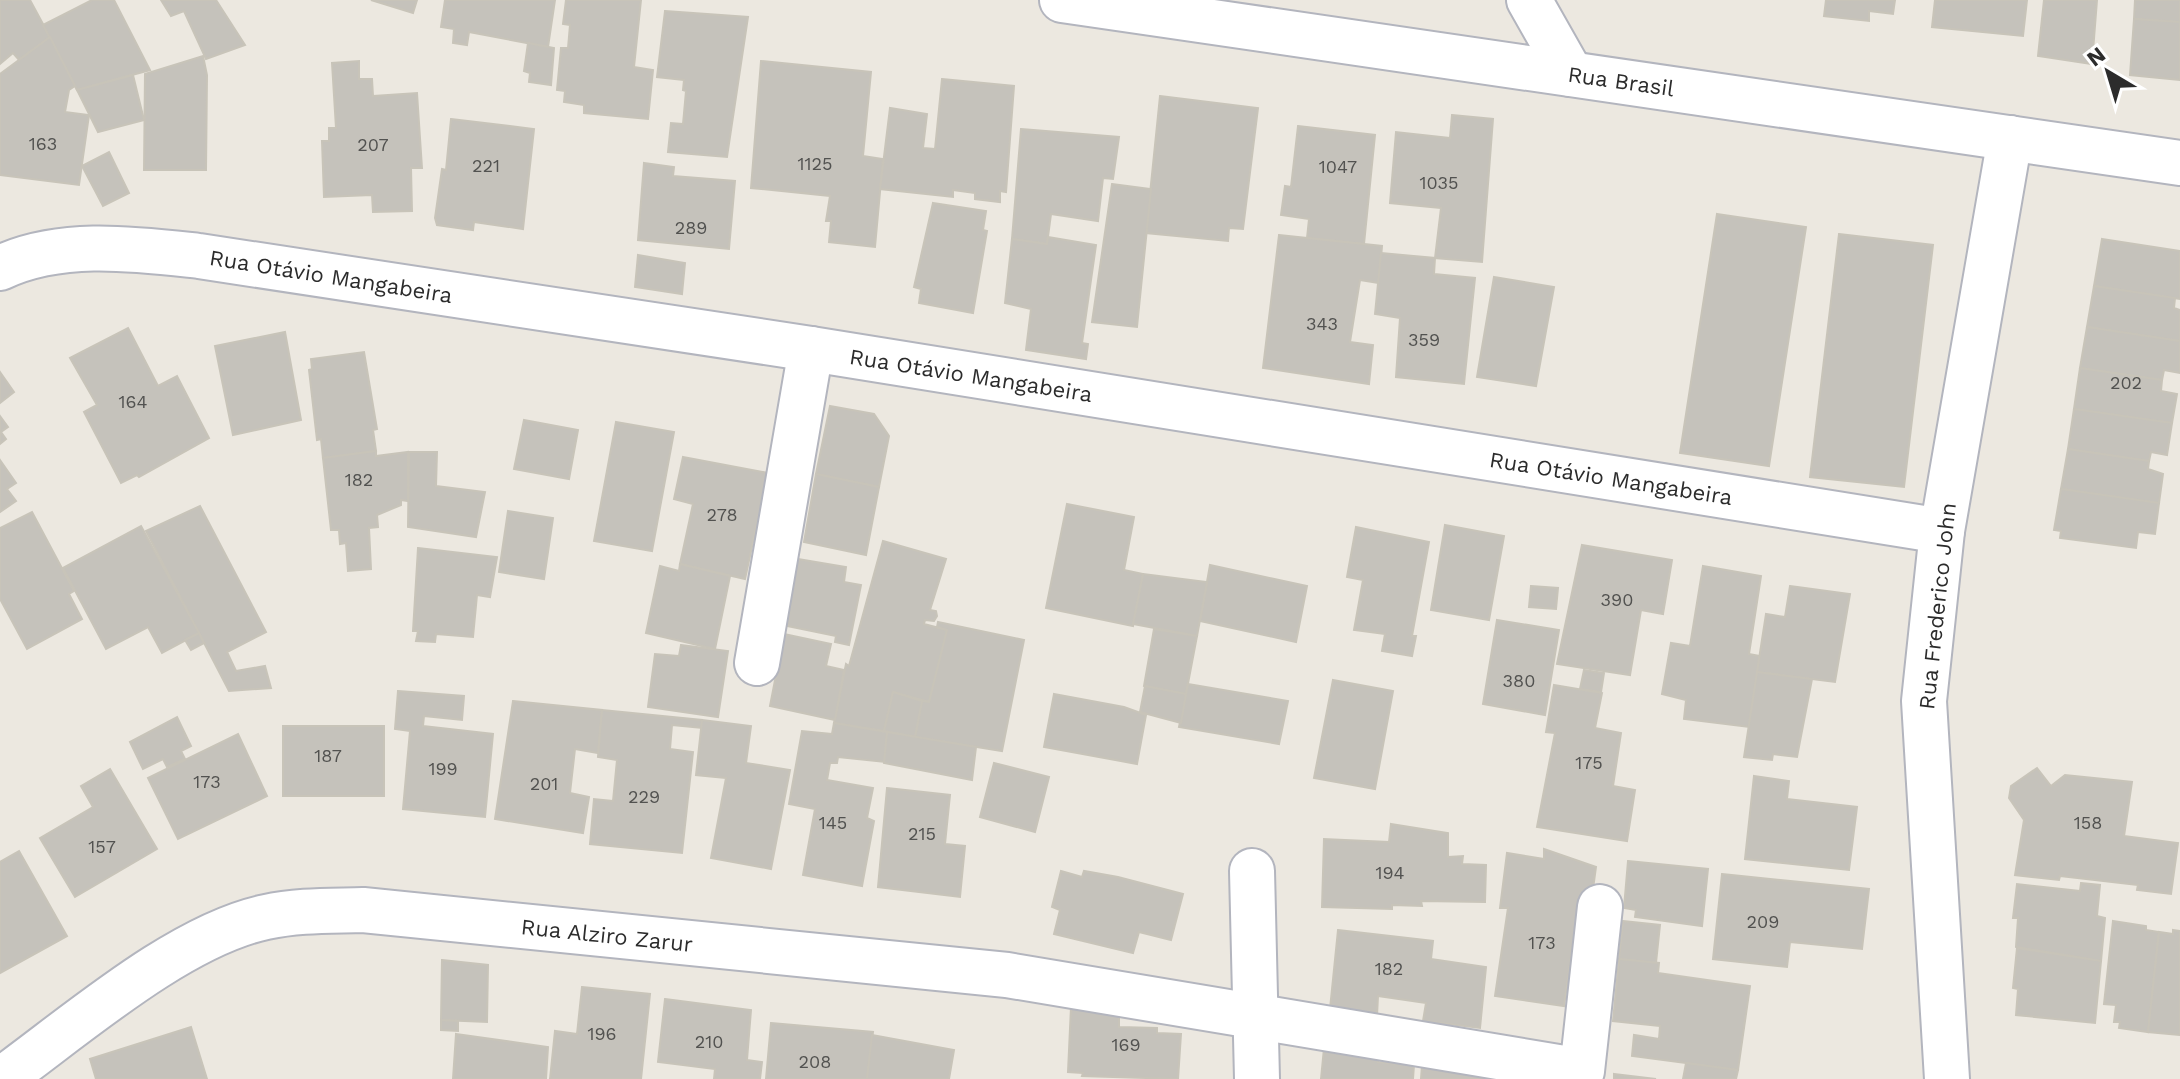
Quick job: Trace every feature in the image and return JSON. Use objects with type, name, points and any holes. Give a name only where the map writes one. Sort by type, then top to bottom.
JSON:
[{"type":"street","name":"Rua Brasil","points":[[1062,0],[2180,163]]},
{"type":"street","points":[[1529,0],[1571,74]]},
{"type":"street","name":"Rua Frederico John","points":[[1954,1078],[1924,701],[1942,531],[2010,138]]},
{"type":"street","name":"Rua Otávio Mangabeira","points":[[0,268],[62,252],[122,247],[811,349],[1942,531]]},
{"type":"street","points":[[757,663],[811,349]]},
{"type":"street","points":[[1252,871],[1257,1079]]},
{"type":"street","name":"Rua Alziro Zarur","points":[[2,1079],[177,955],[221,931],[264,917],[306,911],[363,910],[1007,975],[1582,1071],[1600,907]]},
{"type":"building","points":[[0,0],[30,0],[50,37],[19,60],[13,53],[0,64]]},
{"type":"building","points":[[92,0],[114,0],[150,70],[77,90],[43,25]]},
{"type":"building","points":[[161,0],[216,0],[245,45],[206,59],[184,11],[171,16]]},
{"type":"building","points":[[371,0],[417,0],[413,13]]},
{"type":"building","points":[[445,0],[555,0],[548,47],[469,32],[467,45],[453,43],[454,29],[441,27]]},
{"type":"building","points":[[566,0],[641,0],[634,67],[653,70],[648,119],[584,113],[584,105],[564,102],[565,91],[557,90],[561,48],[568,48],[570,25],[563,24]]},
{"type":"building","points":[[1826,0],[1895,0],[1893,14],[1869,11],[1869,21],[1824,16]]},
{"type":"building","points":[[1935,0],[2027,0],[2023,36],[1932,27]]},
{"type":"building","points":[[2044,0],[2097,0],[2092,64],[2038,56]]},
{"type":"building","points":[[2135,0],[2180,0],[2180,22],[2134,19]]},
{"type":"building","points":[[665,11],[748,17],[727,157],[668,152],[671,123],[683,124],[686,91],[683,90],[684,80],[657,77]]},
{"type":"building","points":[[2134,19],[2180,22],[2180,80],[2130,75]]},
{"type":"building","points":[[50,37],[75,86],[69,90],[65,112],[89,115],[79,185],[0,175],[0,74]]},
{"type":"building","points":[[528,43],[554,48],[551,85],[529,82],[530,73],[524,71]]},
{"type":"building","points":[[203,56],[207,75],[206,170],[144,170],[145,74]]},
{"type":"building","points":[[359,61],[359,79],[372,79],[373,96],[417,93],[422,168],[411,168],[412,211],[373,212],[372,195],[324,197],[322,141],[329,141],[329,128],[336,128],[332,63]]},
{"type":"building","points":[[761,61],[871,72],[863,156],[883,159],[875,247],[829,242],[831,221],[826,221],[830,196],[751,188]]},
{"type":"building","points":[[133,75],[144,120],[98,132],[77,90]]},
{"type":"building","points":[[942,79],[1014,86],[1006,192],[1000,191],[1000,202],[975,199],[975,193],[953,190],[953,197],[880,189],[890,108],[927,114],[923,148],[935,149]]},
{"type":"building","points":[[1160,96],[1258,108],[1243,229],[1229,228],[1228,241],[1146,233]]},
{"type":"building","points":[[1452,115],[1493,119],[1482,262],[1435,258],[1441,208],[1390,203],[1396,132],[1450,138]]},
{"type":"building","points":[[451,119],[534,129],[523,229],[474,222],[473,230],[437,225],[435,218],[442,169],[446,170]]},
{"type":"building","points":[[1298,126],[1375,135],[1364,244],[1307,238],[1309,219],[1281,215],[1285,186],[1291,187]]},
{"type":"building","points":[[1021,129],[1119,137],[1113,179],[1103,178],[1098,221],[1051,214],[1047,244],[1012,239]]},
{"type":"building","points":[[109,152],[129,193],[103,206],[82,166]]},
{"type":"building","points":[[644,163],[674,167],[673,176],[735,181],[729,249],[638,240]]},
{"type":"building","points":[[1112,184],[1151,189],[1137,327],[1092,322]]},
{"type":"building","points":[[933,203],[986,211],[983,230],[987,231],[973,313],[919,303],[921,289],[914,287]]},
{"type":"building","points":[[1717,214],[1806,227],[1769,466],[1680,453]]},
{"type":"building","points":[[1839,234],[1933,245],[1904,487],[1810,477]]},
{"type":"building","points":[[1279,235],[1382,246],[1379,283],[1360,280],[1350,342],[1373,345],[1369,384],[1263,368]]},
{"type":"building","points":[[1048,237],[1096,245],[1082,343],[1088,344],[1086,359],[1026,350],[1031,309],[1005,303],[1012,239],[1047,244]]},
{"type":"building","points":[[2102,239],[2180,251],[2180,299],[2094,286]]},
{"type":"building","points":[[1381,253],[1435,258],[1434,274],[1475,278],[1464,384],[1396,377],[1400,318],[1375,314]]},
{"type":"building","points":[[638,255],[685,263],[682,294],[635,287]]},
{"type":"building","points":[[1494,277],[1554,287],[1536,386],[1477,377]]},
{"type":"building","points":[[2094,286],[2175,298],[2174,308],[2180,310],[2180,341],[2087,327]]},
{"type":"building","points":[[2087,327],[2180,341],[2180,373],[2164,370],[2162,380],[2080,368]]},
{"type":"building","points":[[128,328],[158,386],[177,376],[209,438],[139,477],[137,475],[121,483],[84,412],[97,405],[70,358]]},
{"type":"building","points":[[285,332],[301,420],[233,435],[215,346]]},
{"type":"building","points":[[364,352],[377,429],[373,430],[376,451],[323,458],[321,439],[317,440],[309,370],[312,369],[311,359]]},
{"type":"building","points":[[2080,368],[2162,380],[2161,391],[2177,394],[2172,423],[2074,409]]},
{"type":"building","points":[[0,372],[14,392],[0,403]]},
{"type":"building","points":[[830,406],[874,414],[889,436],[879,487],[816,474]]},
{"type":"building","points":[[2074,409],[2172,423],[2167,455],[2151,452],[2149,461],[2068,449]]},
{"type":"building","points":[[0,416],[8,427],[1,432],[6,439],[0,444]]},
{"type":"building","points":[[524,420],[578,430],[569,479],[514,469]]},
{"type":"building","points":[[616,422],[674,432],[652,551],[594,541]]},
{"type":"building","points":[[2068,449],[2149,461],[2148,469],[2163,474],[2159,503],[2061,489]]},
{"type":"building","points":[[376,451],[376,456],[408,452],[408,501],[401,500],[401,505],[377,515],[378,527],[369,528],[371,569],[348,571],[346,543],[340,544],[339,530],[331,530],[323,458]]},
{"type":"building","points":[[409,452],[437,452],[436,486],[485,492],[476,537],[408,527]]},
{"type":"building","points":[[683,457],[768,473],[745,579],[680,564],[693,504],[674,499]]},
{"type":"building","points":[[0,460],[16,483],[7,489],[16,501],[0,512]]},
{"type":"building","points":[[816,474],[879,487],[866,555],[804,542]]},
{"type":"building","points":[[2061,489],[2159,503],[2155,534],[2138,532],[2136,548],[2060,538],[2061,531],[2054,530]]},
{"type":"building","points":[[1067,504],[1134,517],[1124,570],[1143,574],[1133,626],[1046,608]]},
{"type":"building","points":[[200,506],[266,632],[227,652],[236,671],[265,666],[271,688],[229,691],[146,531]]},
{"type":"building","points":[[508,511],[553,518],[544,579],[499,572]]},
{"type":"building","points":[[32,512],[74,591],[69,594],[82,619],[27,649],[0,599],[0,528]]},
{"type":"building","points":[[1445,525],[1504,536],[1489,620],[1431,610]]},
{"type":"building","points":[[141,526],[199,633],[162,653],[148,627],[106,649],[63,568]]},
{"type":"building","points":[[1356,527],[1429,542],[1412,636],[1416,636],[1412,656],[1382,651],[1385,634],[1354,630],[1363,580],[1347,577]]},
{"type":"building","points":[[883,541],[946,559],[930,610],[936,611],[937,616],[934,621],[925,620],[924,624],[947,630],[929,702],[893,692],[884,731],[834,723],[846,664],[849,666]]},
{"type":"building","points":[[1582,545],[1672,560],[1663,614],[1641,610],[1630,675],[1557,664]]},
{"type":"building","points":[[418,548],[497,557],[490,597],[477,595],[473,637],[436,634],[435,642],[416,641],[418,631],[413,631]]},
{"type":"building","points":[[798,559],[846,567],[844,582],[861,585],[849,645],[835,642],[836,636],[787,626]]},
{"type":"building","points":[[680,564],[730,576],[715,649],[646,633],[660,566],[679,571]]},
{"type":"building","points":[[1210,565],[1307,586],[1296,642],[1200,621]]},
{"type":"building","points":[[1703,566],[1761,576],[1749,654],[1760,656],[1749,727],[1684,719],[1686,700],[1662,694],[1671,643],[1690,646]]},
{"type":"building","points":[[1143,574],[1207,582],[1197,636],[1133,624]]},
{"type":"building","points":[[1531,586],[1558,588],[1556,609],[1529,607]]},
{"type":"building","points":[[1790,586],[1850,594],[1835,682],[1757,672],[1766,614],[1785,617]]},
{"type":"building","points":[[1497,620],[1559,630],[1545,715],[1483,704]]},
{"type":"building","points":[[938,622],[1024,640],[1002,751],[915,737],[922,701],[929,702],[947,630],[937,627]]},
{"type":"building","points":[[1154,629],[1197,636],[1186,694],[1144,686]]},
{"type":"building","points":[[199,633],[204,643],[191,650],[185,640]]},
{"type":"building","points":[[784,634],[831,644],[826,666],[844,670],[835,720],[770,706]]},
{"type":"building","points":[[681,645],[728,651],[718,717],[648,707],[655,654],[679,656]]},
{"type":"building","points":[[1584,670],[1604,673],[1601,692],[1580,689]]},
{"type":"building","points":[[1757,672],[1812,679],[1797,757],[1773,754],[1772,760],[1744,757]]},
{"type":"building","points":[[1333,680],[1393,691],[1375,789],[1314,778]]},
{"type":"building","points":[[1188,684],[1288,701],[1279,744],[1179,727]]},
{"type":"building","points":[[1554,685],[1602,693],[1595,728],[1621,733],[1613,786],[1635,790],[1627,841],[1537,827],[1555,733],[1546,732]]},
{"type":"building","points":[[1145,686],[1186,694],[1181,723],[1140,712]]},
{"type":"building","points":[[398,691],[464,696],[462,720],[424,716],[423,726],[493,734],[485,817],[403,809],[410,731],[395,729]]},
{"type":"building","points":[[893,692],[922,701],[915,737],[884,731]]},
{"type":"building","points":[[1054,694],[1124,707],[1146,715],[1137,764],[1044,747]]},
{"type":"building","points":[[513,701],[602,710],[598,753],[575,749],[570,793],[589,797],[583,833],[495,819]]},
{"type":"building","points":[[602,710],[702,720],[702,728],[672,725],[670,749],[693,752],[682,853],[590,844],[594,799],[613,801],[617,760],[598,757]]},
{"type":"building","points":[[177,717],[191,746],[181,751],[185,759],[167,767],[163,759],[143,769],[130,742]]},
{"type":"building","points":[[702,720],[751,726],[746,763],[790,770],[771,869],[711,858],[726,778],[696,775]]},
{"type":"building","points":[[834,723],[887,732],[885,762],[838,757],[837,763],[830,763],[827,780],[873,788],[867,818],[874,821],[862,886],[803,875],[815,809],[789,804],[802,731],[832,734]]},
{"type":"building","points":[[283,726],[384,726],[384,796],[283,796]]},
{"type":"building","points":[[887,732],[976,747],[972,780],[884,763]]},
{"type":"building","points":[[238,734],[267,796],[178,839],[148,778]]},
{"type":"building","points":[[994,763],[1049,777],[1035,832],[980,817]]},
{"type":"building","points":[[2037,768],[2051,786],[2065,775],[2132,782],[2124,836],[2178,843],[2171,894],[2137,890],[2138,885],[2060,876],[2059,880],[2015,875],[2024,820],[2009,798],[2011,786]]},
{"type":"building","points":[[110,769],[157,849],[75,897],[40,838],[93,807],[81,786]]},
{"type":"building","points":[[1754,776],[1789,781],[1787,799],[1857,807],[1849,870],[1745,859]]},
{"type":"building","points":[[887,788],[950,795],[945,844],[965,846],[960,897],[878,887]]},
{"type":"building","points":[[1391,824],[1448,833],[1448,857],[1463,856],[1462,864],[1486,865],[1485,902],[1421,901],[1422,906],[1392,905],[1392,909],[1322,907],[1324,839],[1389,842]]},
{"type":"building","points":[[1544,849],[1596,867],[1589,918],[1577,916],[1564,1006],[1495,996],[1508,908],[1500,908],[1507,853],[1544,859]]},
{"type":"building","points":[[19,851],[67,936],[0,973],[0,862]]},
{"type":"building","points":[[1628,861],[1708,869],[1702,926],[1635,917],[1636,910],[1624,908]]},
{"type":"building","points":[[1061,871],[1082,877],[1084,871],[1118,877],[1183,894],[1171,940],[1139,932],[1133,953],[1054,934],[1060,910],[1052,907]]},
{"type":"building","points":[[1722,874],[1869,889],[1862,949],[1790,942],[1787,967],[1713,959]]},
{"type":"building","points":[[2081,883],[2100,885],[2097,916],[2105,918],[2101,961],[2016,947],[2018,918],[2013,918],[2017,884],[2080,891]]},
{"type":"building","points":[[1623,921],[1660,925],[1656,963],[1619,959]]},
{"type":"building","points":[[2113,921],[2146,926],[2146,930],[2159,932],[2148,1032],[2119,1028],[2120,1022],[2114,1022],[2116,1005],[2104,1004]]},
{"type":"building","points":[[1338,930],[1433,941],[1431,959],[1486,967],[1480,1028],[1423,1021],[1426,1003],[1378,996],[1377,1016],[1330,1009]]},
{"type":"building","points":[[2173,930],[2180,931],[2180,1035],[2148,1032],[2159,932],[2173,934]]},
{"type":"building","points":[[2017,948],[2101,961],[2095,1023],[2016,1015],[2018,989],[2013,988]]},
{"type":"building","points":[[1619,959],[1659,963],[1658,973],[1750,986],[1738,1070],[1632,1056],[1634,1035],[1659,1039],[1660,1026],[1613,1021]]},
{"type":"building","points":[[442,960],[488,965],[487,1022],[441,1020]]},
{"type":"building","points":[[582,987],[650,994],[641,1079],[550,1079],[555,1031],[577,1034]]},
{"type":"building","points":[[665,999],[751,1010],[747,1060],[762,1062],[760,1079],[714,1079],[715,1069],[658,1062]]},
{"type":"building","points":[[1071,1007],[1119,1011],[1119,1027],[1157,1028],[1157,1033],[1181,1034],[1178,1079],[1082,1076],[1083,1073],[1068,1072]]},
{"type":"building","points":[[441,1020],[458,1021],[458,1031],[441,1030]]},
{"type":"building","points":[[771,1023],[873,1032],[867,1079],[766,1079]]},
{"type":"building","points":[[191,1027],[207,1079],[96,1079],[90,1059]]},
{"type":"building","points":[[456,1034],[548,1047],[546,1079],[453,1079]]},
{"type":"building","points":[[872,1035],[954,1050],[949,1079],[867,1079]]},
{"type":"building","points":[[1324,1048],[1378,1055],[1378,1062],[1414,1065],[1413,1079],[1321,1079]]},
{"type":"building","points":[[1686,1063],[1738,1070],[1736,1079],[1683,1079]]},
{"type":"building","points":[[1422,1065],[1499,1079],[1421,1079]]},
{"type":"building","points":[[1614,1074],[1656,1079],[1614,1079]]}]
